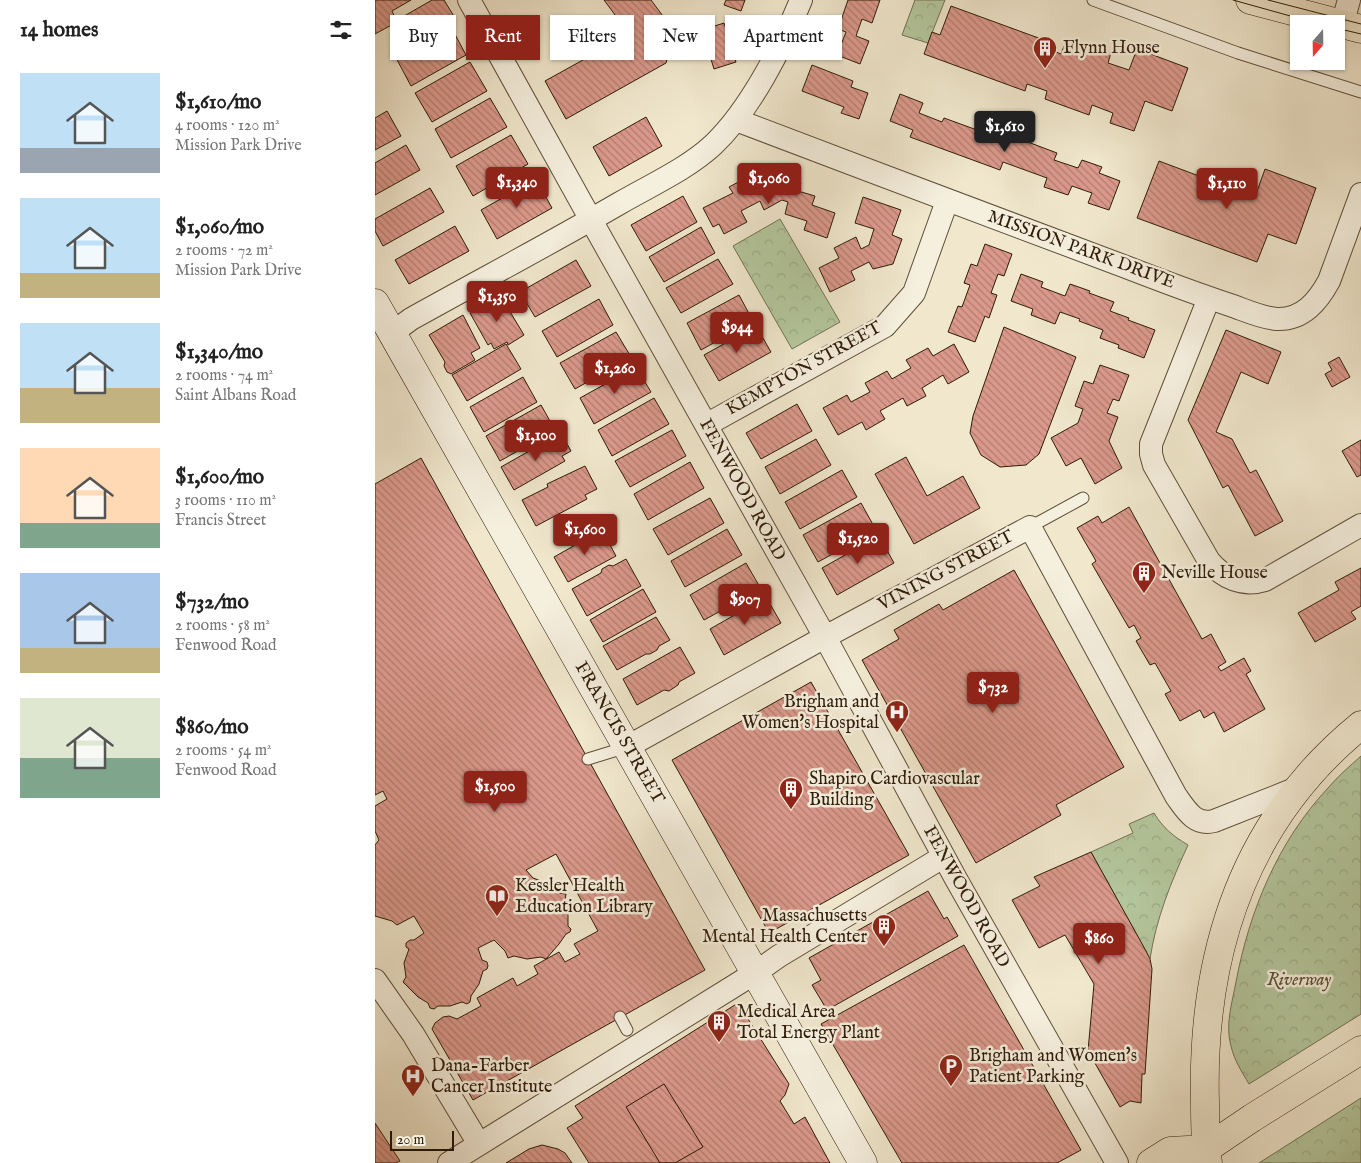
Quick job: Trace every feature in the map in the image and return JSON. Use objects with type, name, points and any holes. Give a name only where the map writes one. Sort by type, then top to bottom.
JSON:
[{"type":"main road","points":[[1250,0],[1351,18]]},
{"type":"main road","name":"FRANCIS STREET","points":[[375,303],[863,1163]]},
{"type":"main road","points":[[1203,1158],[1206,1040],[1214,974],[1221,941],[1239,889],[1251,861],[1278,817],[1300,787],[1336,747],[1361,725]]},
{"type":"main road","points":[[1203,1158],[1252,1118],[1361,1050]]},
{"type":"main road","points":[[1151,1163],[1170,1151],[1203,1158]]},
{"type":"street","name":"FENWOOD ROAD","points":[[469,0],[825,637],[943,857],[1117,1163]]},
{"type":"street","points":[[392,333],[411,319],[591,220],[691,162],[713,145],[736,120],[771,64],[801,0]]},
{"type":"street","name":"MISSION PARK DRIVE","points":[[736,120],[1209,298],[1276,319],[1287,318],[1306,310],[1316,302],[1329,281],[1361,194]]},
{"type":"street","name":"KEMPTON STREET","points":[[706,425],[885,326],[914,293],[947,201]]},
{"type":"street","points":[[1209,298],[1151,444],[1151,454],[1159,476],[1209,561],[1215,568],[1230,578],[1247,583],[1255,583],[1265,580],[1361,526]]},
{"type":"street","name":"VINING STREET","points":[[627,747],[1030,526],[1176,796],[1191,816],[1201,822],[1210,822],[1300,787]]},
{"type":"street","points":[[449,1163],[755,973],[779,956],[943,857]]},
{"type":"street","points":[[375,980],[413,1034],[479,1144]]},
{"type":"lane","points":[[1093,0],[1238,53],[1361,92]]},
{"type":"lane","points":[[1030,526],[1083,498]]},
{"type":"lane","points":[[588,759],[627,747]]},
{"type":"lane","points":[[620,1017],[627,1030]]},
{"type":"green space","points":[[915,0],[945,0],[928,43],[902,35]]},
{"type":"green space","points":[[780,219],[840,322],[792,349],[733,246]]},
{"type":"green space","name":"Riverway","points":[[1361,756],[1361,1014],[1249,1084],[1232,1051],[1229,1030],[1233,998],[1249,930],[1268,879],[1294,831],[1332,784]]},
{"type":"green space","points":[[1154,813],[1169,831],[1188,845],[1165,901],[1150,959],[1091,852],[1133,833],[1129,824]]},
{"type":"green space","points":[[1361,1098],[1361,1163],[1259,1163]]},
{"type":"building","points":[[375,0],[411,0],[392,11],[394,15],[390,15],[390,26],[375,34]]},
{"type":"building","points":[[432,0],[444,0],[453,15],[406,15]]},
{"type":"building","points":[[604,0],[651,0],[662,15],[644,15],[644,60],[667,60],[666,63],[566,119],[545,81],[583,60],[634,60],[634,15],[615,15]]},
{"type":"building","points":[[726,0],[745,0],[741,11],[724,5]]},
{"type":"building","points":[[848,0],[880,0],[872,23],[862,19],[856,36],[869,41],[860,64],[842,57],[842,42],[846,32],[842,30],[842,17]]},
{"type":"building","name":"Flynn House","points":[[951,6],[1044,40],[1041,46],[1061,54],[1064,46],[1083,52],[1086,44],[1111,53],[1108,63],[1129,70],[1137,49],[1188,68],[1172,111],[1145,101],[1134,131],[1110,123],[1113,113],[1092,105],[1089,115],[1045,99],[1047,91],[1027,84],[1025,91],[924,54],[932,32],[940,35]]},
{"type":"building","points":[[724,23],[725,60],[735,60],[736,62],[714,69],[711,60],[715,60],[715,26]]},
{"type":"building","points":[[456,36],[466,55],[411,86],[397,60],[456,60]]},
{"type":"building","points":[[470,62],[487,91],[432,122],[415,93]]},
{"type":"building","points":[[812,65],[853,81],[851,87],[868,93],[859,119],[841,113],[844,107],[802,91]]},
{"type":"building","points":[[900,94],[923,103],[919,113],[942,122],[944,118],[1010,142],[1012,136],[1057,153],[1054,160],[1078,168],[1082,160],[1102,167],[1099,173],[1120,181],[1109,210],[1088,203],[1092,193],[1072,186],[1068,195],[1044,187],[1047,178],[1003,162],[1000,170],[910,137],[913,130],[890,121]]},
{"type":"building","points":[[490,98],[507,127],[451,158],[435,129]]},
{"type":"building","points":[[387,111],[401,136],[375,150],[375,118]]},
{"type":"building","points":[[646,117],[662,146],[609,176],[593,147]]},
{"type":"building","points":[[511,135],[528,164],[473,196],[456,166]]},
{"type":"building","points":[[406,145],[420,170],[375,195],[375,163]]},
{"type":"building","points":[[1159,161],[1255,197],[1265,169],[1316,188],[1296,244],[1268,234],[1257,262],[1137,218]]},
{"type":"building","points":[[777,176],[801,183],[798,191],[815,196],[812,205],[835,213],[827,238],[804,230],[807,221],[785,214],[788,202],[782,200],[764,210],[760,201],[741,211],[747,222],[724,234],[719,224],[713,227],[703,208],[733,193],[729,187],[748,177],[764,183]]},
{"type":"building","points":[[536,179],[552,208],[497,239],[481,210]]},
{"type":"building","points":[[430,188],[444,212],[383,246],[375,231],[375,219]]},
{"type":"building","points":[[683,196],[697,222],[646,251],[631,225]]},
{"type":"building","points":[[863,197],[901,210],[892,235],[902,239],[893,264],[873,269],[869,262],[851,271],[855,280],[830,292],[819,268],[839,258],[834,248],[856,237],[861,249],[869,245],[874,229],[855,223]]},
{"type":"building","points":[[455,226],[469,251],[409,284],[395,260]]},
{"type":"building","points":[[701,227],[715,253],[664,282],[649,257]]},
{"type":"building","points":[[985,244],[1012,254],[1004,276],[998,274],[991,293],[997,295],[989,318],[985,316],[975,342],[948,332],[958,306],[962,307],[970,285],[964,283],[971,264],[977,266]]},
{"type":"building","points":[[718,259],[733,284],[681,313],[666,288]]},
{"type":"building","points":[[576,260],[591,286],[535,317],[520,292]]},
{"type":"building","points":[[1021,274],[1043,282],[1041,287],[1065,296],[1070,284],[1090,291],[1089,293],[1114,302],[1110,311],[1155,330],[1144,358],[1118,348],[1119,345],[1100,338],[1103,330],[1079,321],[1080,319],[1060,312],[1055,324],[1031,315],[1033,309],[1011,301]]},
{"type":"building","points":[[500,295],[524,335],[508,345],[507,342],[494,349],[491,343],[488,345],[470,313]]},
{"type":"building","points":[[739,295],[753,321],[701,350],[687,323]]},
{"type":"building","points":[[599,299],[613,325],[557,357],[542,331]]},
{"type":"building","points":[[463,315],[480,348],[471,353],[475,360],[451,374],[447,372],[444,366],[445,362],[429,335]]},
{"type":"building","points":[[756,326],[771,352],[719,381],[704,355]]},
{"type":"building","points":[[1004,327],[1076,357],[1039,454],[1026,465],[1000,467],[981,455],[970,433],[973,416]]},
{"type":"building","points":[[1226,330],[1281,352],[1268,384],[1241,372],[1216,432],[1232,439],[1250,473],[1256,470],[1283,521],[1255,536],[1228,485],[1223,488],[1188,420]]},
{"type":"building","points":[[616,332],[631,357],[575,389],[560,363]]},
{"type":"building","points":[[506,344],[521,369],[467,401],[452,375]]},
{"type":"building","points":[[954,344],[969,372],[948,384],[943,375],[922,388],[926,396],[907,406],[903,398],[880,411],[885,419],[866,430],[862,422],[838,435],[823,408],[847,395],[851,402],[870,392],[865,383],[887,371],[892,379],[911,368],[906,360],[928,348],[933,356]]},
{"type":"building","points":[[1339,357],[1350,377],[1332,387],[1325,374],[1332,370],[1328,363]]},
{"type":"building","points":[[1100,365],[1129,375],[1119,401],[1113,399],[1107,413],[1118,417],[1109,441],[1122,468],[1095,484],[1081,458],[1066,466],[1051,438],[1078,423],[1083,409],[1075,406],[1084,381],[1093,384]]},
{"type":"building","points":[[636,367],[651,392],[594,424],[580,398]]},
{"type":"building","points":[[523,377],[537,402],[484,432],[470,407]]},
{"type":"building","points":[[654,398],[669,424],[612,456],[598,430]]},
{"type":"building","points":[[797,404],[812,431],[761,459],[746,433]]},
{"type":"building","points":[[541,405],[555,430],[500,461],[486,436]]},
{"type":"building","points":[[672,430],[686,456],[630,487],[615,461]]},
{"type":"building","points":[[561,433],[571,451],[562,456],[565,461],[514,490],[501,467]]},
{"type":"building","points":[[816,439],[831,465],[780,494],[765,467]]},
{"type":"building","points":[[1361,440],[1361,475],[1357,477],[1342,451]]},
{"type":"building","points":[[906,457],[927,496],[963,476],[980,508],[914,544],[875,474]]},
{"type":"building","points":[[421,458],[705,970],[473,1100],[432,1029],[435,1023],[443,1017],[449,1016],[457,1019],[481,1006],[477,998],[513,978],[517,986],[538,974],[534,966],[559,952],[565,962],[580,954],[574,944],[598,931],[556,854],[526,870],[533,878],[547,883],[559,893],[566,894],[565,900],[570,932],[566,934],[546,959],[541,957],[527,959],[514,956],[508,958],[505,951],[494,940],[478,948],[482,960],[487,962],[488,966],[483,971],[470,1002],[467,1004],[462,1002],[450,1006],[438,1006],[434,1009],[430,1008],[428,1003],[418,997],[403,982],[406,977],[404,963],[409,949],[406,947],[406,943],[424,933],[414,916],[397,925],[392,921],[375,916],[375,845],[379,840],[375,831],[375,806],[387,799],[383,791],[375,795],[375,484]]},
{"type":"building","points":[[690,462],[704,488],[648,520],[634,494]]},
{"type":"building","points":[[585,466],[597,489],[585,495],[587,499],[536,526],[522,500],[548,487],[547,484]]},
{"type":"building","points":[[842,470],[857,497],[800,529],[785,502]]},
{"type":"building","points":[[710,498],[724,523],[668,555],[653,529]]},
{"type":"building","points":[[861,503],[876,530],[818,562],[803,535]]},
{"type":"building","name":"Neville House","points":[[1129,507],[1202,639],[1211,634],[1226,662],[1218,667],[1221,671],[1244,658],[1251,671],[1246,674],[1265,709],[1224,732],[1214,712],[1204,718],[1200,710],[1180,721],[1165,694],[1171,691],[1155,663],[1150,665],[1136,641],[1141,638],[1134,625],[1129,628],[1092,564],[1096,561],[1077,528],[1098,516],[1102,523]]},
{"type":"building","points":[[727,529],[742,555],[685,587],[671,561]]},
{"type":"building","points":[[602,530],[616,556],[568,582],[554,557]]},
{"type":"building","points":[[879,536],[894,563],[837,595],[822,568]]},
{"type":"building","points":[[626,559],[641,586],[587,616],[572,589],[601,573],[602,569],[609,565],[613,566]]},
{"type":"building","points":[[746,563],[761,589],[704,620],[690,595]]},
{"type":"building","points":[[1361,568],[1361,606],[1351,612],[1356,619],[1315,642],[1298,613],[1339,590],[1335,582]]},
{"type":"building","points":[[1014,570],[1124,767],[1056,805],[1061,815],[976,863],[862,660],[899,639],[894,630],[939,604],[943,610]]},
{"type":"building","points":[[643,589],[656,612],[603,642],[590,620]]},
{"type":"building","points":[[766,597],[781,623],[724,655],[710,629]]},
{"type":"building","points":[[656,617],[670,640],[650,654],[646,654],[617,670],[603,646]]},
{"type":"building","points":[[680,647],[695,673],[679,682],[678,685],[669,691],[664,690],[637,705],[623,679]]},
{"type":"building","name":"Shapiro Cardiovascular Building","points":[[811,682],[909,855],[769,933],[672,760]]},
{"type":"building","points":[[1091,852],[1146,951],[1152,969],[1145,1074],[1142,1074],[1141,1103],[1130,1101],[1120,1107],[1088,1051],[1094,984],[1065,935],[1039,948],[1012,900],[1040,886],[1034,877]]},
{"type":"building","name":"Massachusetts Mental Health Center","points":[[928,891],[944,919],[947,917],[958,936],[827,1010],[812,985],[821,980],[809,958]]},
{"type":"building","name":"Brigham and Women's Patient Parking","points":[[964,945],[1081,1150],[1057,1163],[902,1163],[821,1024]]},
{"type":"building","name":"Medical Area Total Energy Plant","points":[[738,1003],[789,1084],[785,1095],[780,1101],[794,1124],[805,1117],[830,1163],[589,1163],[567,1128],[583,1118],[575,1106]]},
{"type":"building","points":[[664,1084],[703,1147],[675,1163],[660,1163],[626,1107]]},
{"type":"building","points":[[375,1123],[400,1161],[396,1163],[375,1163]]},
{"type":"building","points":[[542,1145],[565,1153],[572,1163],[506,1163],[529,1149]]},
{"type":"tram line","points":[[1233,0],[1290,16]]},
{"type":"tram line","points":[[1268,0],[1361,24]]},
{"type":"tram line","points":[[1345,30],[1361,34]]},
{"type":"place","name":"Flynn House","points":[[1045,69]]},
{"type":"place","name":"Neville House","points":[[1144,594]]},
{"type":"place","name":"Brigham and Women's Hospital","points":[[897,733]]},
{"type":"place","name":"Shapiro Cardiovascular Building","points":[[791,810]]},
{"type":"place","name":"Kessler Health Education Library","points":[[497,917]]},
{"type":"place","name":"Massachusetts Mental Health Center","points":[[884,947]]},
{"type":"place","name":"Medical Area Total Energy Plant","points":[[719,1043]]},
{"type":"place","name":"Brigham and Women's Patient Parking","points":[[951,1087]]},
{"type":"place","name":"Dana-Farber Cancer Institute","points":[[413,1097]]}]
